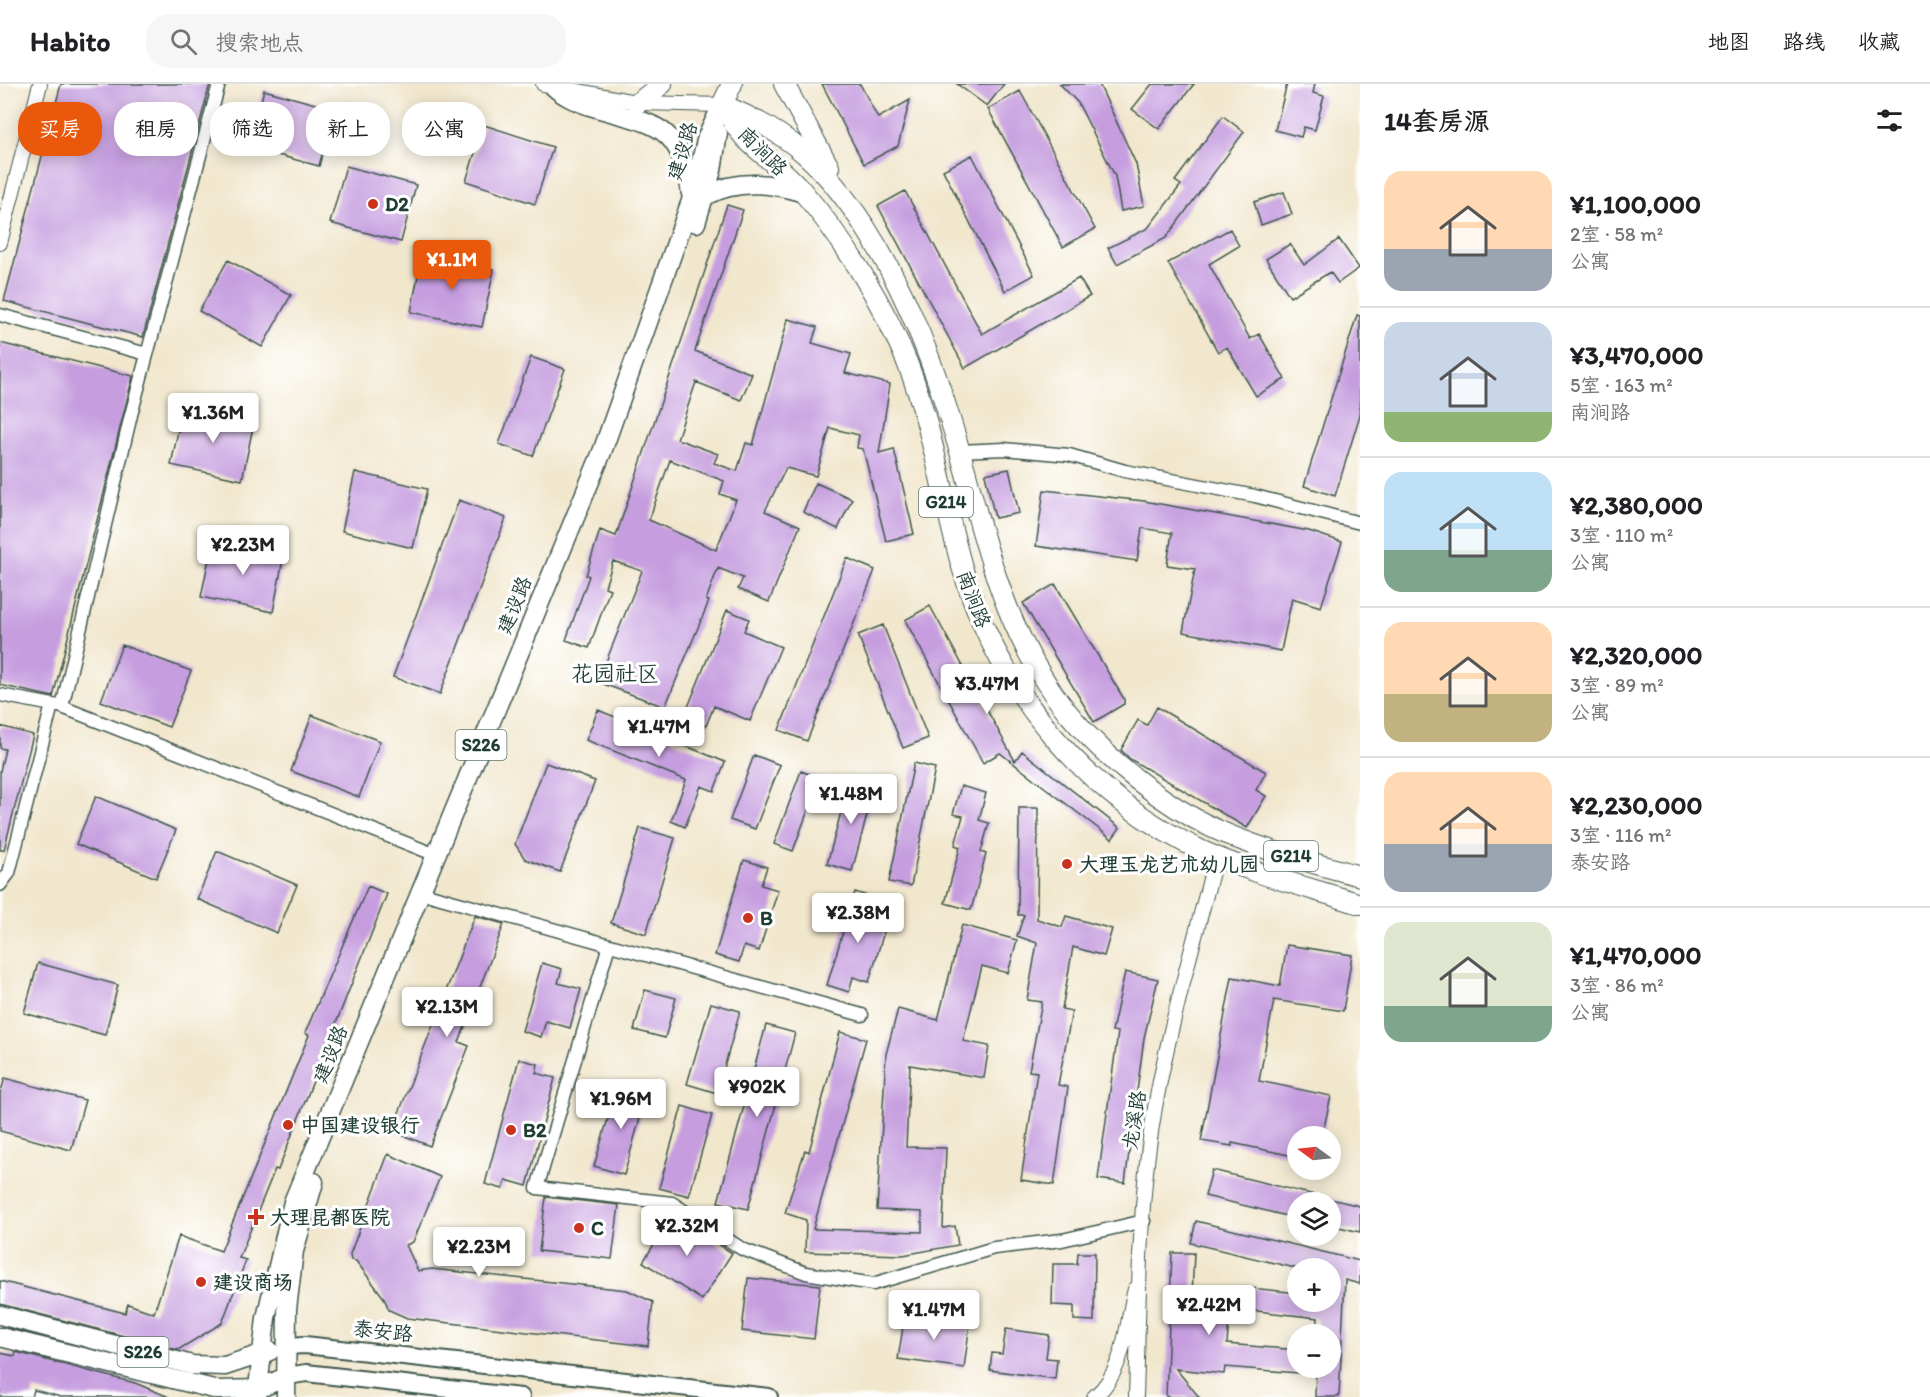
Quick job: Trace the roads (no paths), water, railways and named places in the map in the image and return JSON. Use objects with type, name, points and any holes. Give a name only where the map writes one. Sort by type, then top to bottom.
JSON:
[{"type":"highway","points":[[638,103],[662,84]]},
{"type":"highway","points":[[721,84],[722,105]]},
{"type":"highway","points":[[722,105],[732,84]]},
{"type":"highway","points":[[784,84],[849,203]]},
{"type":"highway","name":"南涧路","points":[[722,105],[745,138],[781,169],[804,194],[839,241],[881,307],[913,379],[935,457],[957,551],[970,591],[996,653],[1033,711],[1074,760],[1120,800],[1167,832],[1216,856],[1360,904]]},
{"type":"highway","name":"南涧路","points":[[722,105],[765,124],[796,144],[823,169],[849,203],[885,258],[907,302],[930,358],[960,451],[1002,598],[1022,643],[1049,687],[1074,721],[1124,768],[1178,808],[1223,832],[1274,851],[1360,876]]},
{"type":"highway","points":[[935,457],[960,451]]},
{"type":"highway","points":[[1216,856],[1223,832]]},
{"type":"main road","points":[[548,85],[579,102],[643,119],[659,127],[679,154],[698,197],[726,187],[750,183],[777,185],[804,194]]},
{"type":"main road","name":"建设路","points":[[286,1397],[287,1310],[294,1251],[307,1201],[430,895],[615,450],[698,197],[707,137],[722,105]]},
{"type":"main road","name":"建设路","points":[[257,1393],[266,1318],[293,1202],[602,452],[698,197]]},
{"type":"main road","name":"泰安路","points":[[0,1315],[192,1365],[225,1366],[286,1346],[305,1345],[769,1397]]},
{"type":"main road","name":"S226","points":[[0,1336],[218,1389],[257,1393],[288,1376]]},
{"type":"main road","points":[[288,1376],[306,1373],[521,1397]]},
{"type":"street","points":[[0,243],[40,84]]},
{"type":"street","points":[[0,885],[9,873],[60,706],[147,354],[219,84]]},
{"type":"street","points":[[548,85],[638,103],[722,105]]},
{"type":"street","points":[[0,315],[147,354]]},
{"type":"street","points":[[960,451],[1004,450],[1069,455],[1125,471],[1255,496],[1360,523]]},
{"type":"street","points":[[0,695],[60,706],[436,855]]},
{"type":"street","name":"龙溪路","points":[[1136,1397],[1149,1150],[1158,1093],[1216,856]]},
{"type":"street","points":[[430,895],[862,1015]]},
{"type":"street","points":[[609,945],[537,1188],[672,1203],[742,1249],[806,1273],[873,1284],[994,1248],[1062,1239],[1144,1221]]},
{"type":"street","points":[[1094,1397],[1107,1384],[1117,1365],[1142,1261]]},
{"type":"place","name":"D2","points":[[373,204]]},
{"type":"place","name":"大理玉龙艺术幼儿园","points":[[1067,864]]},
{"type":"place","name":"B","points":[[748,918]]},
{"type":"place","name":"中国建设银行","points":[[288,1125]]},
{"type":"place","name":"B2","points":[[511,1130]]},
{"type":"place","name":"大理昆都医院","points":[[256,1217]]},
{"type":"place","name":"C","points":[[579,1228]]},
{"type":"place","name":"建设商场","points":[[201,1282]]},
{"type":"district","name":"花园社区","points":[[615,673]]}]
